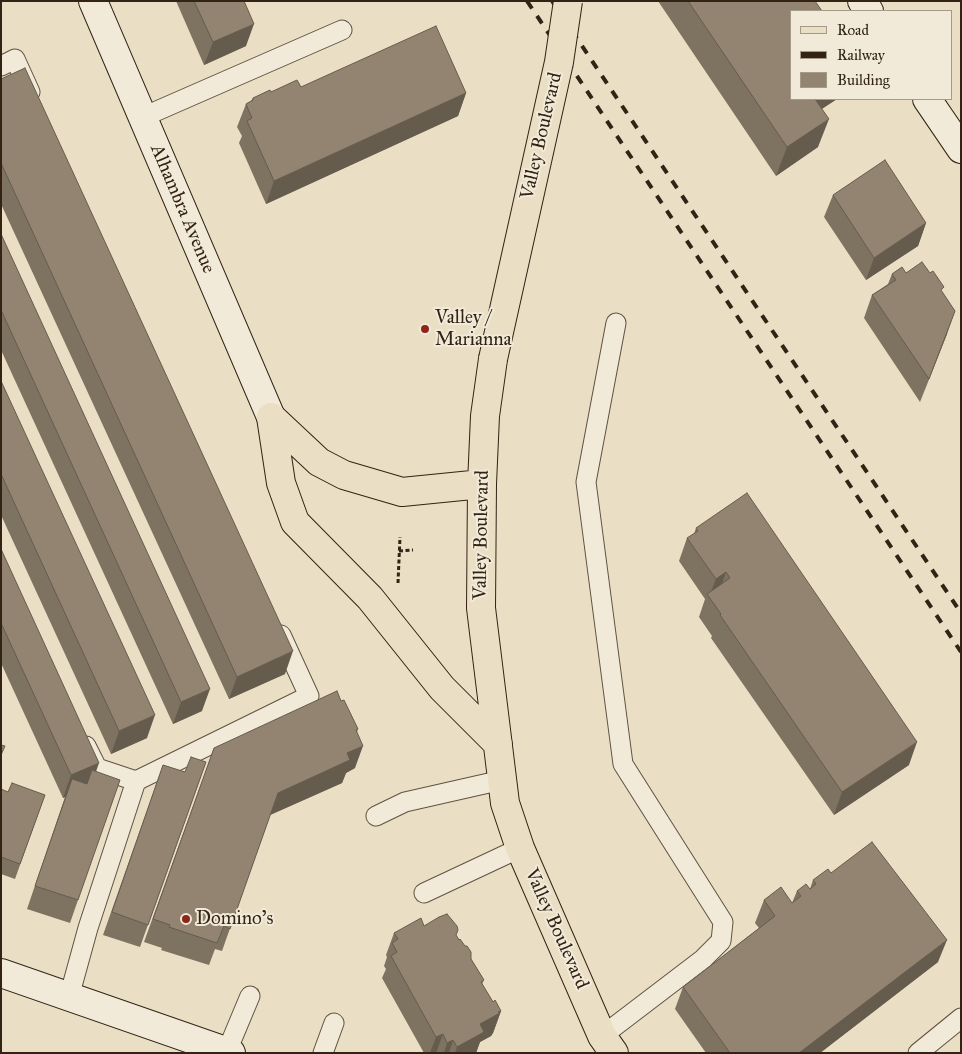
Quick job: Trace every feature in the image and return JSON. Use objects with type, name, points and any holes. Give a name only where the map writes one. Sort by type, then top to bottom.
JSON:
[{"type":"main road","name":"Alhambra Avenue","points":[[93,1],[271,417]]},
{"type":"main road","name":"Valley Boulevard","points":[[568,1],[559,62],[493,359],[485,416],[482,484],[481,608],[505,803],[520,848],[608,1044]]},
{"type":"main road","points":[[928,100],[961,150]]},
{"type":"main road","points":[[271,417],[318,462],[344,475],[402,492],[482,484]]},
{"type":"main road","points":[[271,417],[281,483],[295,522],[370,598],[442,688],[498,744]]},
{"type":"main road","points":[[1,973],[229,1052]]},
{"type":"lane","points":[[143,117],[342,30]]},
{"type":"lane","points":[[1,66],[15,59],[35,104]]},
{"type":"lane","points":[[608,1044],[721,941],[723,922],[623,764],[586,482],[616,322]]},
{"type":"lane","points":[[80,733],[97,768],[136,781],[309,696],[272,615]]},
{"type":"lane","points":[[376,816],[406,802],[502,780]]},
{"type":"lane","points":[[69,997],[88,928],[136,781]]},
{"type":"lane","points":[[424,893],[520,848]]},
{"type":"lane","points":[[229,1052],[250,996]]},
{"type":"lane","points":[[918,1053],[961,1018]]},
{"type":"lane","points":[[323,1053],[334,1023]]},
{"type":"path","points":[[398,586],[400,537]]},
{"type":"path","points":[[399,551],[413,550]]},
{"type":"building","points":[[194,1],[244,1],[254,24],[213,42]]},
{"type":"building","points":[[688,1],[815,1],[821,10],[790,10],[790,100],[816,100],[829,119],[787,147]]},
{"type":"building","points":[[436,26],[466,93],[274,181],[247,121],[252,118],[246,104],[253,100],[253,98],[270,90],[271,92],[297,80],[301,87]]},
{"type":"building","points":[[25,68],[293,651],[237,677],[1,163],[1,79]]},
{"type":"building","points":[[885,160],[926,223],[874,258],[833,195]]},
{"type":"building","points":[[1,234],[210,689],[181,702],[1,310]]},
{"type":"building","points":[[922,262],[930,273],[933,271],[944,287],[941,290],[955,311],[929,379],[872,295],[896,280],[892,274],[902,267],[906,273]]},
{"type":"building","points":[[1,381],[155,715],[119,731],[1,474]]},
{"type":"building","points":[[747,493],[917,742],[842,792],[707,594],[730,578],[726,572],[716,579],[687,538],[698,531],[696,528]]},
{"type":"building","points":[[1,549],[99,763],[71,775],[1,623]]},
{"type":"building","points":[[337,691],[341,701],[344,700],[358,729],[356,730],[363,746],[347,753],[350,760],[278,793],[230,929],[224,926],[217,943],[169,927],[170,925],[153,919],[214,748]]},
{"type":"building","points":[[1,745],[5,746],[1,755]]},
{"type":"building","points":[[191,757],[206,762],[148,925],[112,912],[163,765],[185,772]]},
{"type":"building","points":[[92,770],[120,780],[78,900],[35,886],[72,779],[87,784]]},
{"type":"building","points":[[12,783],[45,795],[20,864],[1,857],[1,789],[8,792]]},
{"type":"building","points":[[872,842],[947,940],[799,1053],[730,1053],[683,987],[775,916],[764,900],[781,887],[792,903],[801,896],[797,891],[806,884],[810,889],[816,884],[813,880],[828,869],[831,873]]},
{"type":"building","points":[[447,914],[457,926],[456,935],[459,940],[471,952],[471,959],[484,980],[481,982],[501,1011],[480,1024],[484,1032],[457,1047],[453,1040],[447,1043],[443,1034],[436,1037],[391,956],[397,952],[392,943],[398,939],[394,933],[421,918],[424,926]]},
{"type":"railway","points":[[527,1],[961,652]]},
{"type":"railway","points":[[552,1],[961,613]]},
{"type":"place","name":"Valley / Marianna","points":[[425,329]]},
{"type":"place","name":"Domino's","points":[[186,919]]}]
